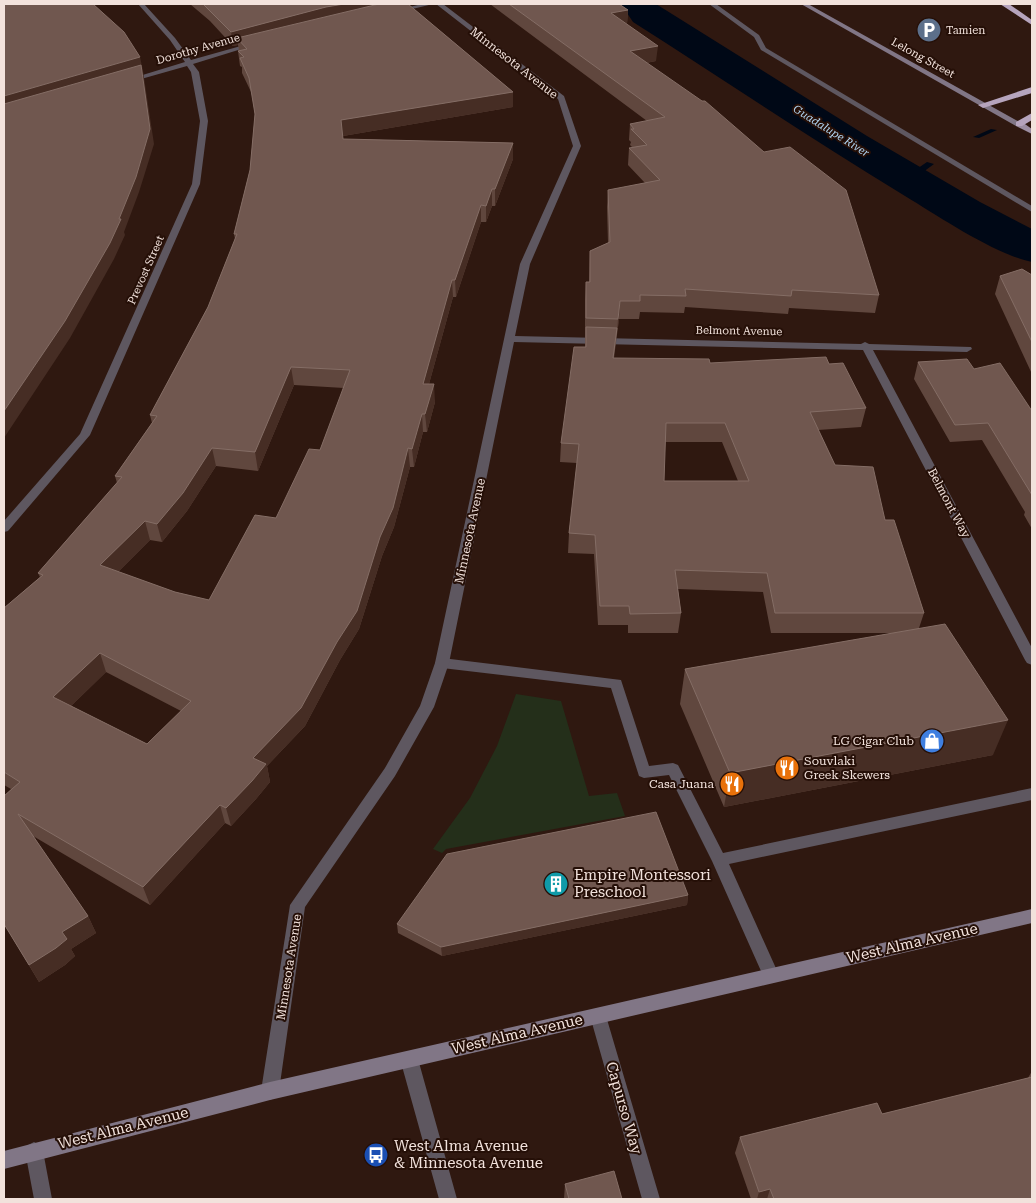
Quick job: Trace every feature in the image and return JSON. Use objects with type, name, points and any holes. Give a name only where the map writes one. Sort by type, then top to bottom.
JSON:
[{"type":"highway","points":[[1004,4],[1032,23]]},
{"type":"highway","points":[[983,105],[1032,90]]},
{"type":"highway","points":[[1019,124],[1032,116]]},
{"type":"main road","name":"Lelong Street","points":[[804,4],[1032,132]]},
{"type":"main road","name":"West Alma Avenue","points":[[4,1160],[270,1091],[1032,916]]},
{"type":"street","name":"Prevost Street","points":[[4,528],[85,435],[196,184],[204,121],[195,72],[173,39],[141,4]]},
{"type":"street","points":[[385,13],[430,4]]},
{"type":"street","name":"Minnesota Avenue","points":[[270,1091],[298,905],[390,772],[427,706],[442,663],[524,264],[577,146],[561,98],[439,4]]},
{"type":"street","points":[[712,4],[756,36],[764,49],[1032,209]]},
{"type":"street","name":"Dorothy Avenue","points":[[118,84],[265,42]]},
{"type":"street","name":"Belmont Avenue","points":[[510,339],[866,345],[967,349]]},
{"type":"street","name":"Belmont Way","points":[[866,345],[1032,660]]},
{"type":"street","points":[[442,663],[616,684],[644,772],[672,769],[719,860],[771,975]]},
{"type":"street","points":[[719,860],[1032,794]]},
{"type":"street","name":"Capurso Way","points":[[598,1016],[651,1199]]},
{"type":"street","points":[[409,1059],[448,1199]]},
{"type":"street","points":[[34,1151],[44,1199]]},
{"type":"green space","points":[[516,694],[561,701],[589,796],[617,793],[625,816],[446,849],[442,853],[433,849],[470,798],[497,746]]},
{"type":"building","points":[[4,4],[93,4],[124,32],[140,57],[4,96]]},
{"type":"building","points":[[203,4],[344,4],[231,32]]},
{"type":"building","points":[[379,4],[408,4],[513,92],[341,120],[343,139],[513,143],[495,189],[492,189],[486,206],[481,205],[455,280],[452,280],[423,384],[434,384],[425,414],[422,414],[412,449],[408,448],[393,508],[380,537],[357,611],[337,642],[301,708],[253,758],[266,764],[252,781],[226,808],[220,805],[143,887],[18,814],[88,916],[62,932],[67,939],[29,965],[4,924],[4,796],[20,782],[4,772],[4,608],[43,575],[38,573],[122,477],[115,476],[157,416],[150,415],[208,307],[237,234],[234,234],[250,170],[255,114],[249,78],[240,58],[244,57],[238,51],[247,49],[237,38]],"holes":[[[291,367],[350,370],[320,450],[309,449],[276,518],[255,515],[209,600],[175,592],[100,565],[145,521],[157,524],[183,493],[212,448],[255,452]],[[100,653],[191,701],[147,744],[53,697]]]},
{"type":"building","points":[[509,4],[619,4],[628,10],[611,13],[658,46],[630,51],[702,101],[705,101],[764,152],[790,147],[846,190],[879,295],[792,290],[791,296],[685,289],[686,296],[640,295],[640,301],[620,301],[618,319],[586,318],[586,282],[590,282],[590,251],[610,242],[608,190],[660,180],[629,148],[647,145],[631,129],[634,129],[630,124],[665,117]]},
{"type":"building","points":[[141,65],[150,129],[136,177],[119,219],[121,219],[110,243],[65,321],[4,411],[4,104]]},
{"type":"building","points":[[1022,269],[1032,275],[1032,342],[1000,276]]},
{"type":"building","points":[[586,327],[617,328],[613,358],[709,359],[710,363],[826,357],[829,364],[843,363],[866,408],[810,412],[835,465],[873,467],[885,520],[894,520],[924,613],[775,613],[767,573],[675,570],[681,613],[630,614],[629,606],[600,606],[595,535],[569,533],[579,444],[561,443],[574,347],[586,347]],"holes":[[[666,423],[725,423],[749,481],[664,481]]]},
{"type":"building","points":[[967,359],[974,369],[1000,363],[1032,411],[1032,495],[988,423],[955,425],[918,362]]},
{"type":"building","points":[[945,624],[1008,720],[730,773],[685,669]]},
{"type":"building","name":"Empire Montessori Preschool","points":[[656,812],[688,895],[441,947],[397,924],[447,854]]},
{"type":"building","points":[[1032,1077],[1032,1199],[774,1199],[770,1189],[759,1192],[740,1137],[877,1103],[882,1114]]},
{"type":"building","points":[[614,1171],[622,1199],[569,1199],[565,1184]]},
{"type":"waterway","name":"Guadalupe River","points":[[638,4],[646,14],[852,145],[964,212],[1032,248]]},
{"type":"waterway","points":[[977,137],[993,130]]},
{"type":"waterway","points":[[908,179],[930,164]]},
{"type":"place","name":"Tamien","points":[[929,30]]},
{"type":"place","name":"LG Cigar Club","points":[[932,741]]},
{"type":"place","name":"Souvlaki Greek Skewers","points":[[787,768]]},
{"type":"place","name":"Casa Juana","points":[[732,784]]},
{"type":"place","name":"Empire Montessori Preschool","points":[[556,884]]},
{"type":"place","name":"West Alma Avenue & Minnesota Avenue","points":[[376,1155]]}]
